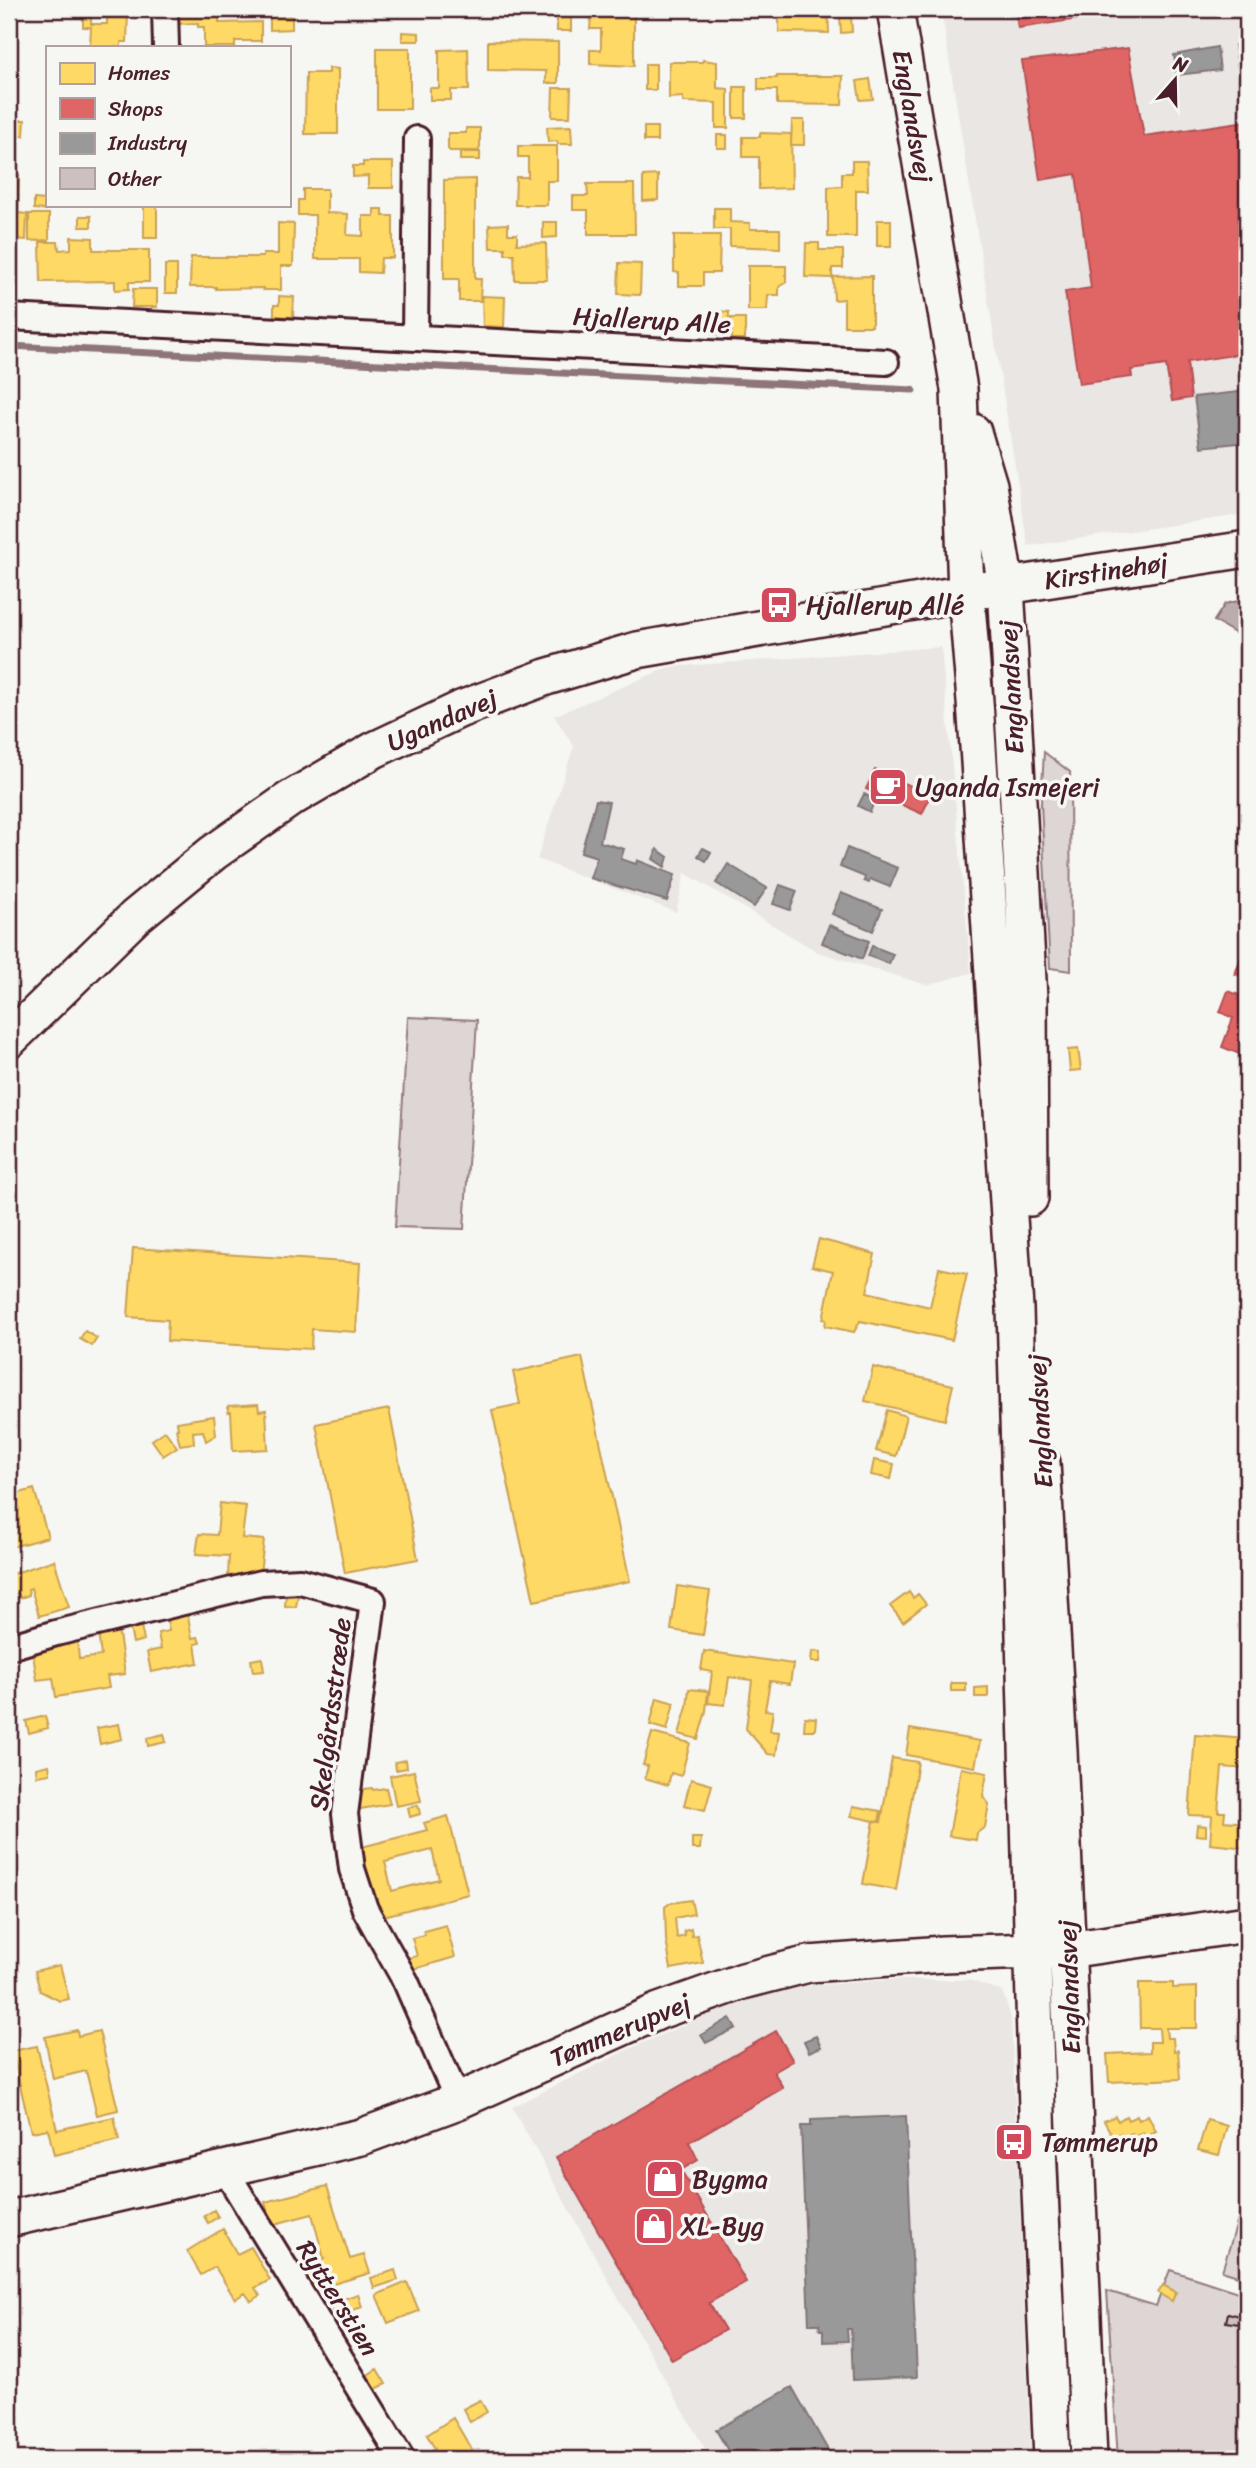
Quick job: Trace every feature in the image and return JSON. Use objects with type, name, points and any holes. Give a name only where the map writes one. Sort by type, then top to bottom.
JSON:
[{"type":"main road","name":"Englandsvej","points":[[895,9],[959,389],[966,593],[1016,1308],[1032,1951],[1052,2459]]},
{"type":"main road","name":"Englandsvej","points":[[959,389],[989,485],[1006,586],[1029,998],[1030,1252],[1058,1736],[1089,2459]]},
{"type":"main road","name":"Kirstinehøj","points":[[966,593],[1247,549]]},
{"type":"main road","name":"Ugandavej","points":[[9,1040],[135,917],[213,853],[290,799],[374,750],[461,709],[546,677],[637,650],[966,593]]},
{"type":"main road","name":"Tømmerupvej","points":[[9,2219],[361,2137],[458,2101],[659,2011],[743,1981],[809,1964],[943,1954],[1067,1950],[1247,1924]]},
{"type":"street","points":[[165,9],[166,46]]},
{"type":"street","points":[[415,338],[417,139]]},
{"type":"street","name":"Hjallerup Alle","points":[[9,317],[886,362]]},
{"type":"street","name":"Skelgårdsstræde","points":[[9,1647],[55,1633],[261,1583],[300,1581],[373,1601],[345,1814],[352,1869],[365,1909],[406,1982],[458,2101]]},
{"type":"street","name":"Rytterstien","points":[[224,2168],[402,2459]]},
{"type":"shaded area","points":[[941,9],[1247,9],[1247,514],[1028,546]]},
{"type":"shaded area","points":[[1247,599],[1247,640],[1214,621],[1225,604]]},
{"type":"shaded area","points":[[941,647],[971,973],[927,985],[818,952],[685,873],[676,912],[537,859],[574,746],[554,716],[669,667]]},
{"type":"shaded area","points":[[1044,752],[1070,772],[1071,971],[1050,968],[1041,804]]},
{"type":"shaded area","points":[[408,1017],[477,1020],[464,1229],[395,1227]]},
{"type":"shaded area","points":[[890,1980],[969,1980],[1002,1991],[1011,2017],[1031,2459],[711,2459],[512,2107],[627,2050],[750,1996],[806,1986]]},
{"type":"shaded area","points":[[1247,2191],[1247,2279],[1222,2271]]},
{"type":"shaded area","points":[[1170,2270],[1247,2295],[1247,2459],[1118,2459],[1107,2291],[1156,2306]]},
{"type":"building: Homes","points":[[601,9],[634,9],[634,66],[590,64],[590,50],[601,50],[601,29],[590,29],[591,16],[601,16]]},
{"type":"building: Homes","points":[[779,9],[828,9],[829,33],[779,32]]},
{"type":"building: Homes","points":[[107,13],[128,13],[127,42],[121,42],[121,46],[90,46],[91,27],[83,27],[83,17],[91,17],[91,24],[107,24]]},
{"type":"building: Homes","points":[[176,13],[219,13],[219,23],[261,22],[261,41],[235,41],[235,46],[204,46],[204,27],[198,27],[198,23],[176,24]]},
{"type":"building: Homes","points":[[557,13],[571,13],[571,31],[557,31]]},
{"type":"building: Homes","points":[[851,15],[852,32],[841,33],[840,16]]},
{"type":"building: Homes","points":[[270,17],[292,17],[292,29],[270,30]]},
{"type":"building: Homes","points":[[402,32],[419,33],[419,41],[402,41]]},
{"type":"building: Homes","points":[[488,41],[558,42],[558,83],[546,83],[546,71],[488,70]]},
{"type":"building: Homes","points":[[377,48],[410,48],[410,109],[377,109]]},
{"type":"building: Homes","points":[[468,49],[469,90],[451,90],[451,100],[430,100],[430,88],[439,88],[439,50]]},
{"type":"building: Homes","points":[[669,62],[717,62],[717,88],[728,89],[728,128],[716,128],[716,103],[683,102],[683,97],[669,98]]},
{"type":"building: Homes","points":[[645,64],[656,64],[656,90],[645,90]]},
{"type":"building: Homes","points":[[329,68],[338,69],[338,134],[305,134],[306,73],[329,73]]},
{"type":"building: Homes","points":[[843,76],[842,105],[777,104],[777,90],[758,90],[758,78]]},
{"type":"building: Homes","points":[[870,79],[873,99],[860,100],[857,81]]},
{"type":"building: Homes","points":[[734,87],[746,87],[746,118],[734,118]]},
{"type":"building: Homes","points":[[553,88],[571,88],[570,117],[552,117]]},
{"type":"building: Homes","points":[[9,120],[25,120],[24,136],[9,135]]},
{"type":"building: Homes","points":[[792,120],[804,120],[804,145],[791,145]]},
{"type":"building: Homes","points":[[571,126],[572,144],[548,142],[547,127]]},
{"type":"building: Homes","points":[[644,127],[657,127],[657,141],[644,141]]},
{"type":"building: Homes","points":[[466,128],[480,128],[478,151],[450,151],[448,133],[466,133]]},
{"type":"building: Homes","points":[[760,133],[791,134],[792,188],[759,189],[759,157],[743,157],[743,137],[760,137]]},
{"type":"building: Homes","points":[[717,135],[727,135],[727,148],[717,148]]},
{"type":"building: Homes","points":[[518,146],[557,146],[557,181],[547,181],[547,205],[515,205],[516,177],[528,177],[528,157],[518,157]]},
{"type":"building: Homes","points":[[460,152],[480,152],[480,160],[460,160]]},
{"type":"building: Homes","points":[[852,161],[867,161],[868,190],[856,190],[856,237],[828,237],[828,187],[842,186],[842,173],[852,173]]},
{"type":"building: Homes","points":[[363,162],[393,162],[393,188],[368,188],[368,176],[353,177],[353,166],[363,166]]},
{"type":"building: Homes","points":[[9,175],[19,175],[18,213],[27,214],[26,240],[16,239],[17,268],[9,267]]},
{"type":"building: Homes","points":[[658,175],[658,200],[643,201],[643,176]]},
{"type":"building: Homes","points":[[475,179],[475,279],[481,279],[480,301],[459,301],[459,279],[444,279],[444,180]]},
{"type":"building: Homes","points":[[587,184],[634,184],[635,234],[588,234],[588,210],[573,210],[573,196],[588,196]]},
{"type":"building: Homes","points":[[303,189],[327,189],[327,213],[348,214],[347,235],[363,236],[363,216],[374,216],[374,209],[383,209],[383,216],[393,216],[393,258],[381,258],[380,273],[359,272],[359,259],[315,259],[315,215],[298,215],[298,200],[303,200]]},
{"type":"building: Homes","points":[[34,199],[45,200],[45,210],[34,209]]},
{"type":"building: Homes","points":[[144,206],[157,206],[157,238],[144,238]]},
{"type":"building: Homes","points":[[714,208],[730,208],[730,222],[750,223],[750,229],[780,229],[780,248],[730,246],[730,229],[714,229]]},
{"type":"building: Homes","points":[[29,214],[49,214],[49,240],[29,241]]},
{"type":"building: Homes","points":[[80,216],[91,216],[91,227],[80,227]]},
{"type":"building: Homes","points":[[877,220],[891,220],[891,246],[877,246]]},
{"type":"building: Homes","points":[[543,222],[557,222],[557,237],[543,238]]},
{"type":"building: Homes","points":[[278,223],[294,224],[293,266],[281,266],[281,290],[190,287],[191,257],[263,257],[263,254],[278,254]]},
{"type":"building: Homes","points":[[508,224],[508,234],[517,234],[517,244],[546,243],[547,280],[515,280],[514,254],[505,254],[505,248],[490,248],[489,225]]},
{"type":"building: Homes","points":[[674,235],[720,235],[719,273],[703,273],[703,286],[679,286],[679,273],[674,272]]},
{"type":"building: Homes","points":[[71,237],[93,238],[93,250],[149,250],[149,282],[129,282],[129,289],[115,290],[115,281],[41,282],[40,242],[58,242],[59,250],[71,249]]},
{"type":"building: Homes","points":[[806,243],[819,243],[819,250],[843,250],[843,268],[832,268],[832,278],[805,277]]},
{"type":"building: Homes","points":[[619,263],[641,264],[640,295],[618,294]]},
{"type":"building: Homes","points":[[165,265],[177,265],[177,293],[165,293]]},
{"type":"building: Homes","points":[[748,266],[786,266],[786,282],[779,287],[779,295],[768,295],[767,310],[748,310]]},
{"type":"building: Homes","points":[[872,276],[872,326],[844,326],[844,299],[834,300],[833,277]]},
{"type":"building: Homes","points":[[133,289],[157,289],[157,307],[132,307]]},
{"type":"building: Homes","points":[[279,296],[294,297],[293,317],[274,316],[274,305],[279,305]]},
{"type":"building: Homes","points":[[482,296],[505,297],[504,327],[483,326]]},
{"type":"building: Homes","points":[[713,311],[729,312],[728,335],[712,334]]},
{"type":"building: Homes","points":[[731,318],[745,318],[745,339],[732,339]]},
{"type":"building: Homes","points":[[1078,1049],[1081,1070],[1070,1071],[1068,1050]]},
{"type":"building: Homes","points":[[819,1239],[875,1254],[867,1292],[930,1307],[939,1268],[967,1274],[952,1340],[860,1321],[854,1332],[825,1326],[826,1320],[823,1319],[833,1271],[812,1266]]},
{"type":"building: Homes","points":[[133,1248],[360,1263],[356,1332],[312,1329],[311,1349],[167,1341],[168,1320],[128,1317]]},
{"type":"building: Homes","points":[[85,1331],[97,1338],[92,1346],[80,1339]]},
{"type":"building: Homes","points":[[582,1357],[630,1581],[534,1601],[492,1410],[520,1404],[513,1372]]},
{"type":"building: Homes","points":[[873,1367],[953,1385],[945,1420],[865,1401]]},
{"type":"building: Homes","points":[[258,1404],[259,1411],[266,1410],[268,1449],[233,1451],[231,1412],[228,1412],[228,1406]]},
{"type":"building: Homes","points":[[389,1409],[418,1559],[345,1573],[316,1424]]},
{"type":"building: Homes","points":[[887,1410],[906,1416],[896,1456],[876,1451]]},
{"type":"building: Homes","points":[[214,1416],[216,1435],[206,1441],[203,1431],[193,1432],[194,1443],[180,1445],[177,1422]]},
{"type":"building: Homes","points":[[165,1431],[177,1447],[163,1456],[152,1440]]},
{"type":"building: Homes","points":[[874,1460],[894,1464],[891,1479],[871,1475]]},
{"type":"building: Homes","points":[[34,1489],[48,1537],[12,1547],[9,1537],[9,1496]]},
{"type":"building: Homes","points":[[220,1503],[246,1506],[242,1538],[264,1540],[260,1574],[228,1577],[229,1556],[196,1554],[199,1534],[217,1535]]},
{"type":"building: Homes","points":[[54,1560],[69,1607],[39,1616],[31,1588],[28,1589],[29,1595],[20,1598],[18,1593],[12,1595],[9,1575]]},
{"type":"building: Homes","points":[[677,1586],[710,1591],[703,1635],[671,1630]]},
{"type":"building: Homes","points":[[909,1592],[913,1598],[918,1594],[926,1604],[903,1622],[890,1606]]},
{"type":"building: Homes","points":[[286,1593],[298,1595],[296,1607],[285,1606]]},
{"type":"building: Homes","points":[[187,1611],[192,1638],[198,1637],[200,1643],[195,1644],[198,1663],[151,1672],[147,1652],[161,1649],[158,1633],[169,1631],[166,1615]]},
{"type":"building: Homes","points":[[140,1622],[144,1640],[133,1643],[129,1624]]},
{"type":"building: Homes","points":[[118,1628],[125,1674],[107,1676],[109,1688],[56,1697],[53,1678],[37,1680],[32,1648],[77,1638],[79,1659],[101,1656],[98,1632]]},
{"type":"building: Homes","points":[[704,1651],[793,1664],[790,1684],[770,1681],[765,1710],[773,1711],[770,1731],[779,1732],[776,1755],[768,1754],[746,1729],[752,1680],[729,1677],[725,1705],[708,1703],[712,1672],[701,1670]]},
{"type":"building: Homes","points":[[812,1651],[821,1652],[820,1662],[811,1662]]},
{"type":"building: Homes","points":[[262,1658],[264,1671],[253,1672],[251,1660]]},
{"type":"building: Homes","points":[[951,1683],[966,1683],[966,1691],[951,1691]]},
{"type":"building: Homes","points":[[988,1687],[988,1697],[975,1697],[975,1688]]},
{"type":"building: Homes","points":[[689,1689],[708,1691],[706,1711],[698,1739],[679,1734]]},
{"type":"building: Homes","points":[[657,1698],[674,1703],[667,1730],[650,1725]]},
{"type":"building: Homes","points":[[45,1716],[48,1728],[29,1733],[26,1721]]},
{"type":"building: Homes","points":[[805,1717],[816,1718],[815,1730],[804,1730]]},
{"type":"building: Homes","points":[[119,1724],[122,1739],[100,1744],[97,1728]]},
{"type":"building: Homes","points":[[910,1729],[980,1741],[975,1767],[906,1755]]},
{"type":"building: Homes","points":[[652,1733],[690,1743],[681,1776],[671,1773],[668,1785],[645,1778],[648,1766],[643,1765]]},
{"type":"building: Homes","points":[[164,1734],[166,1742],[148,1746],[147,1738]]},
{"type":"building: Homes","points":[[1195,1735],[1247,1739],[1247,1769],[1222,1767],[1218,1812],[1225,1812],[1224,1821],[1247,1823],[1247,1848],[1210,1844],[1212,1816],[1189,1815]]},
{"type":"building: Homes","points":[[892,1758],[918,1762],[896,1890],[863,1884],[874,1821],[881,1822]]},
{"type":"building: Homes","points":[[406,1760],[407,1768],[396,1770],[395,1762]]},
{"type":"building: Homes","points":[[49,1765],[50,1774],[37,1776],[36,1768]]},
{"type":"building: Homes","points":[[961,1768],[987,1773],[983,1796],[989,1804],[985,1827],[977,1833],[976,1840],[949,1836]]},
{"type":"building: Homes","points":[[414,1771],[421,1801],[396,1806],[390,1776]]},
{"type":"building: Homes","points":[[691,1779],[712,1785],[705,1810],[684,1805]]},
{"type":"building: Homes","points":[[386,1788],[390,1804],[360,1809],[355,1790]]},
{"type":"building: Homes","points":[[418,1805],[420,1814],[410,1817],[408,1808]]},
{"type":"building: Homes","points":[[853,1806],[881,1811],[879,1822],[851,1816]]},
{"type":"building: Homes","points":[[448,1816],[468,1894],[376,1918],[358,1848],[427,1830],[424,1823]],"holes":[[[432,1850],[439,1879],[392,1891],[385,1862]]]},
{"type":"building: Homes","points":[[1197,1825],[1206,1826],[1206,1836],[1196,1835]]},
{"type":"building: Homes","points":[[692,1838],[701,1838],[700,1849],[692,1849]]},
{"type":"building: Homes","points":[[691,1900],[694,1914],[675,1918],[677,1938],[685,1936],[684,1931],[691,1929],[692,1936],[697,1935],[703,1963],[671,1969],[666,1940],[665,1907],[670,1903]]},
{"type":"building: Homes","points":[[446,1925],[455,1957],[411,1970],[408,1958],[417,1956],[412,1938],[425,1935],[424,1931]]},
{"type":"building: Homes","points":[[60,1965],[69,1999],[60,2001],[40,1991],[35,1971]]},
{"type":"building: Homes","points":[[1139,1983],[1173,1983],[1173,1988],[1197,1987],[1197,2028],[1166,2028],[1167,2038],[1173,2038],[1174,2051],[1178,2050],[1180,2079],[1109,2082],[1107,2054],[1150,2052],[1150,2042],[1160,2042],[1159,2028],[1140,2028]]},
{"type":"building: Homes","points":[[77,2030],[78,2036],[99,2031],[118,2110],[97,2115],[86,2071],[53,2079],[45,2037]]},
{"type":"building: Homes","points":[[37,2046],[57,2130],[114,2117],[119,2140],[54,2155],[48,2129],[31,2132],[12,2051]]},
{"type":"building: Homes","points":[[1148,2115],[1156,2131],[1146,2136],[1143,2132],[1135,2137],[1132,2133],[1123,2137],[1121,2133],[1113,2137],[1104,2121],[1115,2116],[1118,2121],[1126,2116],[1128,2120],[1137,2116],[1139,2120]]},
{"type":"building: Homes","points":[[1207,2120],[1227,2126],[1219,2155],[1198,2150]]},
{"type":"building: Homes","points":[[327,2186],[350,2259],[364,2255],[370,2273],[313,2290],[296,2268],[324,2259],[312,2214],[271,2225],[265,2202]]},
{"type":"building: Homes","points":[[214,2210],[218,2217],[208,2223],[204,2216]]},
{"type":"building: Homes","points":[[223,2229],[237,2254],[251,2247],[270,2280],[255,2288],[260,2296],[251,2301],[245,2293],[235,2299],[215,2267],[201,2275],[187,2251]]},
{"type":"building: Homes","points":[[395,2270],[398,2280],[374,2288],[371,2278]]},
{"type":"building: Homes","points":[[407,2282],[419,2311],[388,2323],[376,2295]]},
{"type":"building: Homes","points":[[1163,2285],[1176,2292],[1172,2301],[1158,2293]]},
{"type":"building: Homes","points":[[358,2294],[362,2307],[335,2316],[331,2303]]},
{"type":"building: Homes","points":[[377,2369],[386,2384],[374,2390],[366,2376]]},
{"type":"building: Homes","points":[[480,2400],[487,2412],[470,2422],[463,2409]]},
{"type":"building: Homes","points":[[453,2418],[472,2450],[464,2456],[466,2459],[426,2459],[424,2456],[435,2449],[427,2435]]},
{"type":"building: Shops","points":[[1015,9],[1097,9],[1099,16],[1018,28]]},
{"type":"building: Shops","points":[[1128,48],[1144,136],[1247,121],[1247,353],[1187,362],[1191,398],[1172,401],[1166,365],[1131,370],[1132,377],[1079,384],[1065,292],[1091,288],[1076,174],[1040,180],[1022,61]]},
{"type":"building: Shops","points":[[875,770],[931,795],[922,814],[866,789]]},
{"type":"building: Shops","points":[[1243,952],[1247,954],[1247,978],[1235,974]]},
{"type":"building: Shops","points":[[1247,982],[1247,1057],[1222,1047],[1233,1018],[1220,1012],[1228,991],[1242,996]]},
{"type":"building: Shops","name":"XL-Byg","points":[[776,2031],[793,2061],[774,2072],[783,2088],[689,2142],[698,2160],[681,2170],[746,2282],[709,2303],[725,2330],[672,2360],[556,2157]]},
{"type":"building: Industry","points":[[1247,43],[1247,66],[1238,67],[1235,45]]},
{"type":"building: Industry","points":[[1217,47],[1220,70],[1177,75],[1174,55]]},
{"type":"building: Industry","points":[[1247,391],[1247,442],[1201,447],[1194,397]]},
{"type":"building: Industry","points":[[864,794],[875,800],[870,812],[858,806]]},
{"type":"building: Industry","points":[[596,800],[609,802],[600,842],[624,849],[621,859],[636,864],[637,860],[675,875],[667,901],[590,878],[597,857],[581,852]]},
{"type":"building: Industry","points":[[703,848],[711,852],[706,861],[698,856]]},
{"type":"building: Industry","points":[[847,848],[898,868],[890,887],[870,879],[869,883],[864,881],[865,877],[840,867]]},
{"type":"building: Industry","points":[[657,849],[668,857],[665,867],[653,859]]},
{"type":"building: Industry","points":[[728,864],[767,888],[754,907],[716,883]]},
{"type":"building: Industry","points":[[780,885],[797,891],[790,910],[773,904]]},
{"type":"building: Industry","points":[[841,893],[882,909],[873,931],[832,914]]},
{"type":"building: Industry","points":[[829,925],[869,941],[862,959],[822,943]]},
{"type":"building: Industry","points":[[872,946],[893,954],[889,964],[868,956]]},
{"type":"building: Industry","points":[[730,2018],[736,2028],[706,2043],[701,2035]]},
{"type":"building: Industry","points":[[816,2036],[821,2047],[809,2052],[804,2041]]},
{"type":"building: Industry","points":[[906,2116],[917,2377],[853,2380],[851,2329],[847,2329],[848,2341],[823,2342],[823,2330],[820,2330],[819,2324],[809,2324],[801,2126],[811,2126],[811,2120]]},
{"type":"building: Industry","points":[[792,2387],[833,2459],[733,2459],[716,2430]]},
{"type":"building: Other","points":[[1228,2313],[1240,2316],[1239,2324],[1226,2322]]},
{"type":"waterway","points":[[9,346],[913,390]]},
{"type":"place","name":"Hjallerup Allé","points":[[779,605]]},
{"type":"place","name":"Uganda Ismejeri","points":[[888,787]]},
{"type":"place","name":"Tømmerup","points":[[1014,2142]]},
{"type":"place","name":"Bygma","points":[[665,2179]]},
{"type":"place","name":"XL-Byg","points":[[654,2226]]}]
